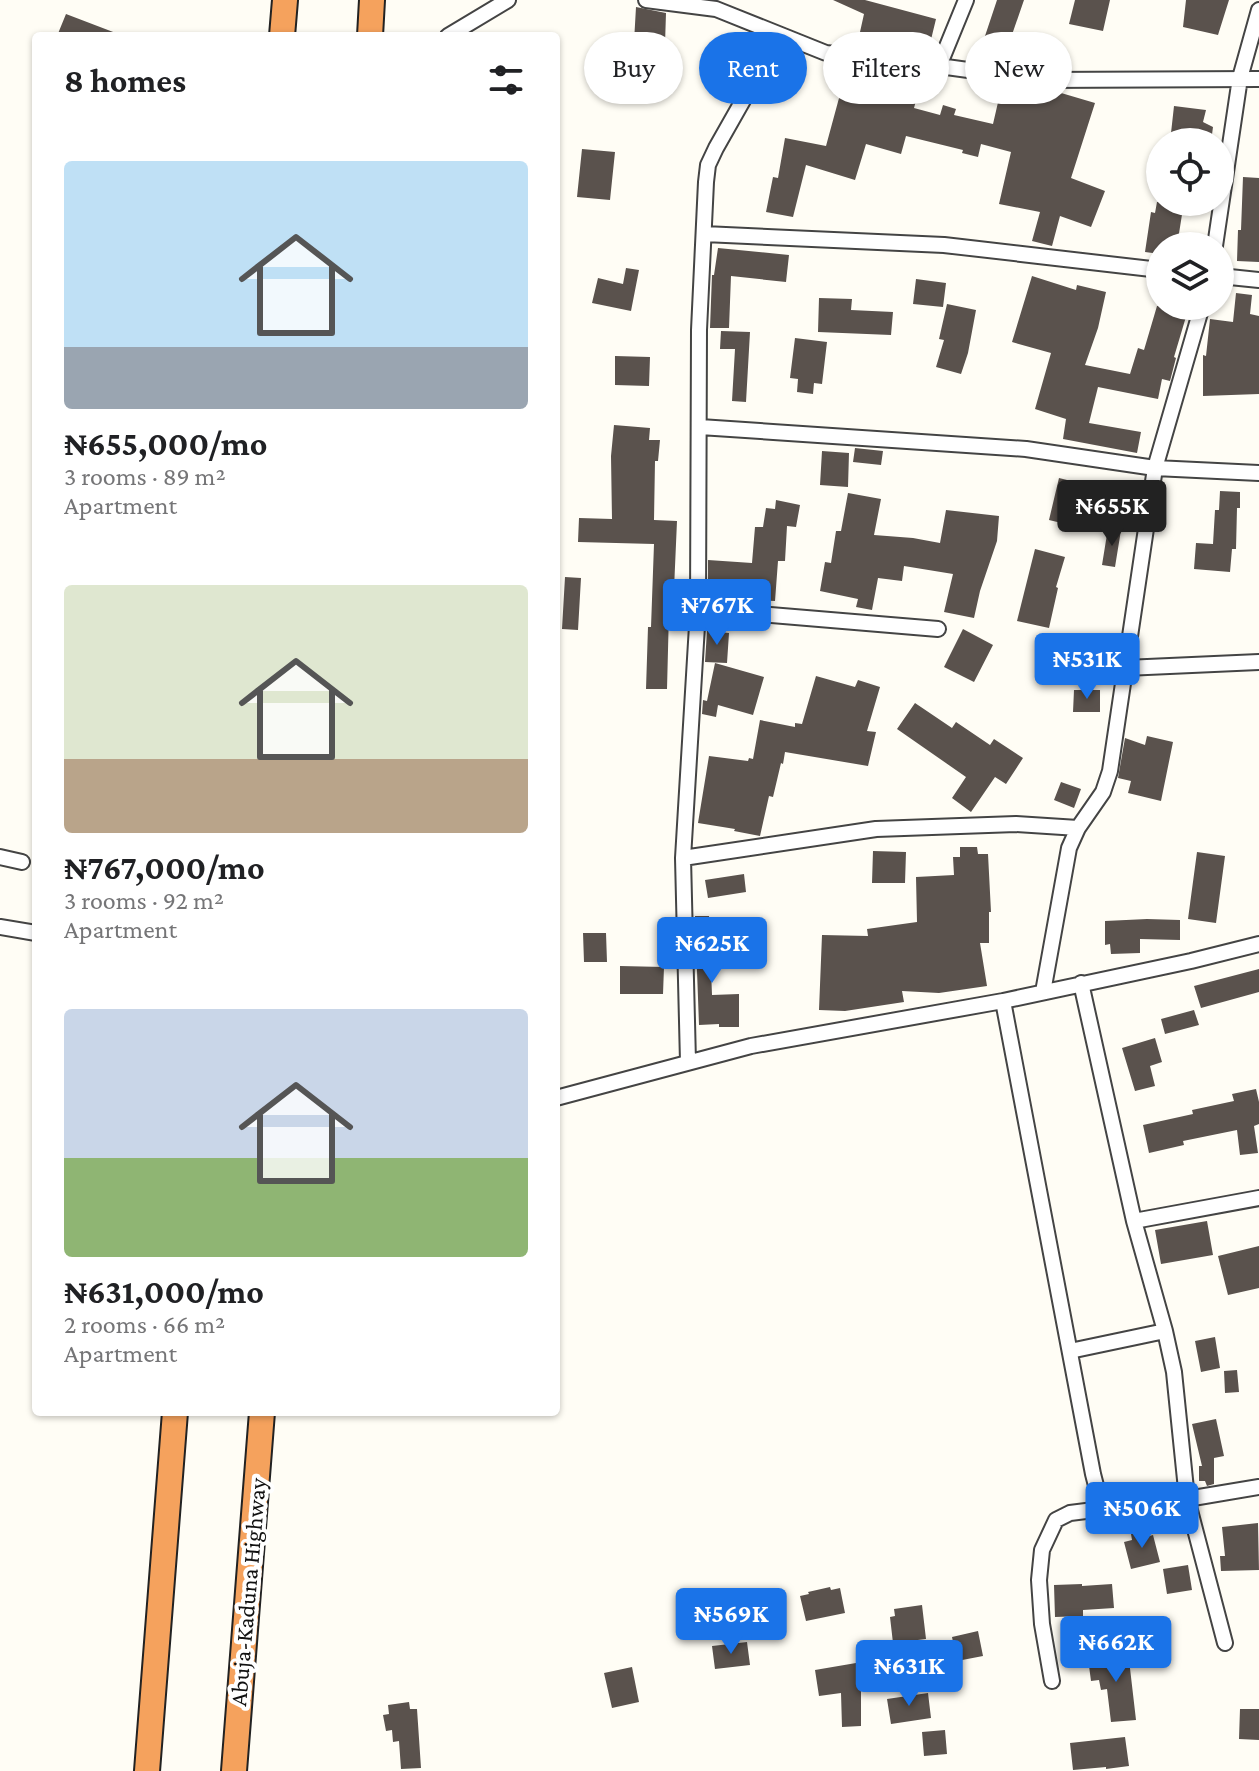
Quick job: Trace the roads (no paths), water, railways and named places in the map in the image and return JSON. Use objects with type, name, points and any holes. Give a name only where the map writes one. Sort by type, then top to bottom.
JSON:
[{"type":"highway","points":[[282,32],[285,0]]},
{"type":"highway","points":[[370,32],[372,0]]},
{"type":"highway","points":[[147,1771],[175,1416]]},
{"type":"highway","name":"Abuja-Kaduna Highway","points":[[234,1771],[262,1416]]},
{"type":"street","points":[[454,32],[508,0]]},
{"type":"street","points":[[646,0],[718,4],[774,32]]},
{"type":"street","points":[[949,42],[966,0]]},
{"type":"street","points":[[1217,232],[1240,78],[1259,10]]},
{"type":"street","points":[[949,67],[1041,80],[1259,79]]},
{"type":"street","points":[[688,1062],[683,858],[698,609],[699,330],[704,234],[708,165],[741,104]]},
{"type":"street","points":[[704,234],[944,245],[1146,268]]},
{"type":"street","points":[[1234,277],[1259,280]]},
{"type":"street","points":[[1043,992],[1069,848],[1078,828],[1103,792],[1110,771],[1155,468],[1198,320]]},
{"type":"street","points":[[700,427],[1026,449],[1155,468],[1259,473]]},
{"type":"street","points":[[698,609],[938,629]]},
{"type":"street","points":[[1125,668],[1259,662]]},
{"type":"street","points":[[683,858],[876,829],[1016,824],[1078,828]]},
{"type":"street","points":[[0,857],[22,862]]},
{"type":"street","points":[[0,927],[32,932]]},
{"type":"street","points":[[560,1097],[751,1046],[1003,1001],[1259,944]]},
{"type":"street","points":[[1081,983],[1134,1221],[1174,1372],[1187,1499],[1225,1643]]},
{"type":"street","points":[[1003,1001],[1102,1509]]},
{"type":"street","points":[[1134,1221],[1259,1198]]},
{"type":"street","points":[[1070,1351],[1165,1331]]},
{"type":"street","points":[[1052,1681],[1042,1624],[1039,1580],[1042,1550],[1056,1520],[1070,1513],[1140,1499],[1187,1499],[1259,1487]]}]
